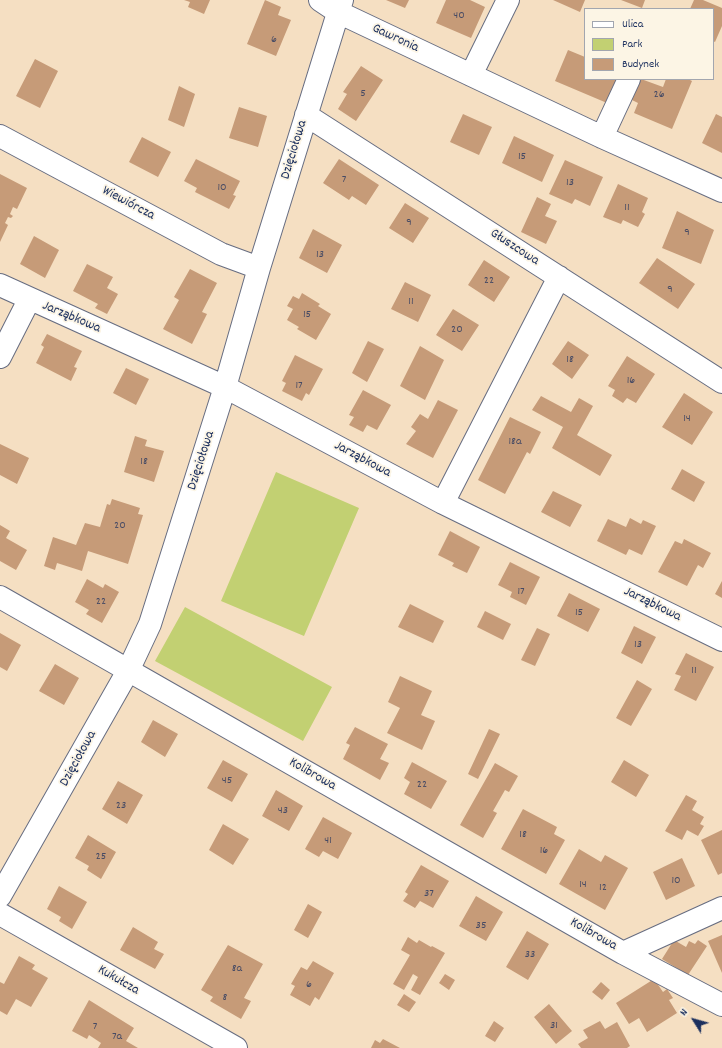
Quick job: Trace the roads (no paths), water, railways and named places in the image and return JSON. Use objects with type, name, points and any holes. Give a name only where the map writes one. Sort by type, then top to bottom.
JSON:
[{"type":"street","name":"Gawronia","points":[[320,0],[340,6],[471,75],[722,192]]},
{"type":"street","points":[[471,75],[508,0]]},
{"type":"street","name":"Dzięciołowa","points":[[0,896],[128,671],[150,624],[225,387],[259,268],[340,6]]},
{"type":"street","points":[[602,137],[629,80]]},
{"type":"street","name":"Głuszcowa","points":[[306,115],[722,382]]},
{"type":"street","name":"Wiewiórcza","points":[[0,136],[221,254],[259,268]]},
{"type":"street","points":[[443,503],[559,277]]},
{"type":"street","name":"Jarząbkowa","points":[[0,285],[29,300],[225,387],[443,503],[722,640]]},
{"type":"street","points":[[0,357],[29,300]]},
{"type":"street","name":"Kolibrowa","points":[[0,597],[623,953],[722,1005]]},
{"type":"street","name":"Kolibrowa","points":[[623,953],[722,908]]},
{"type":"street","name":"Kukułcza","points":[[0,914],[236,1048]]}]
